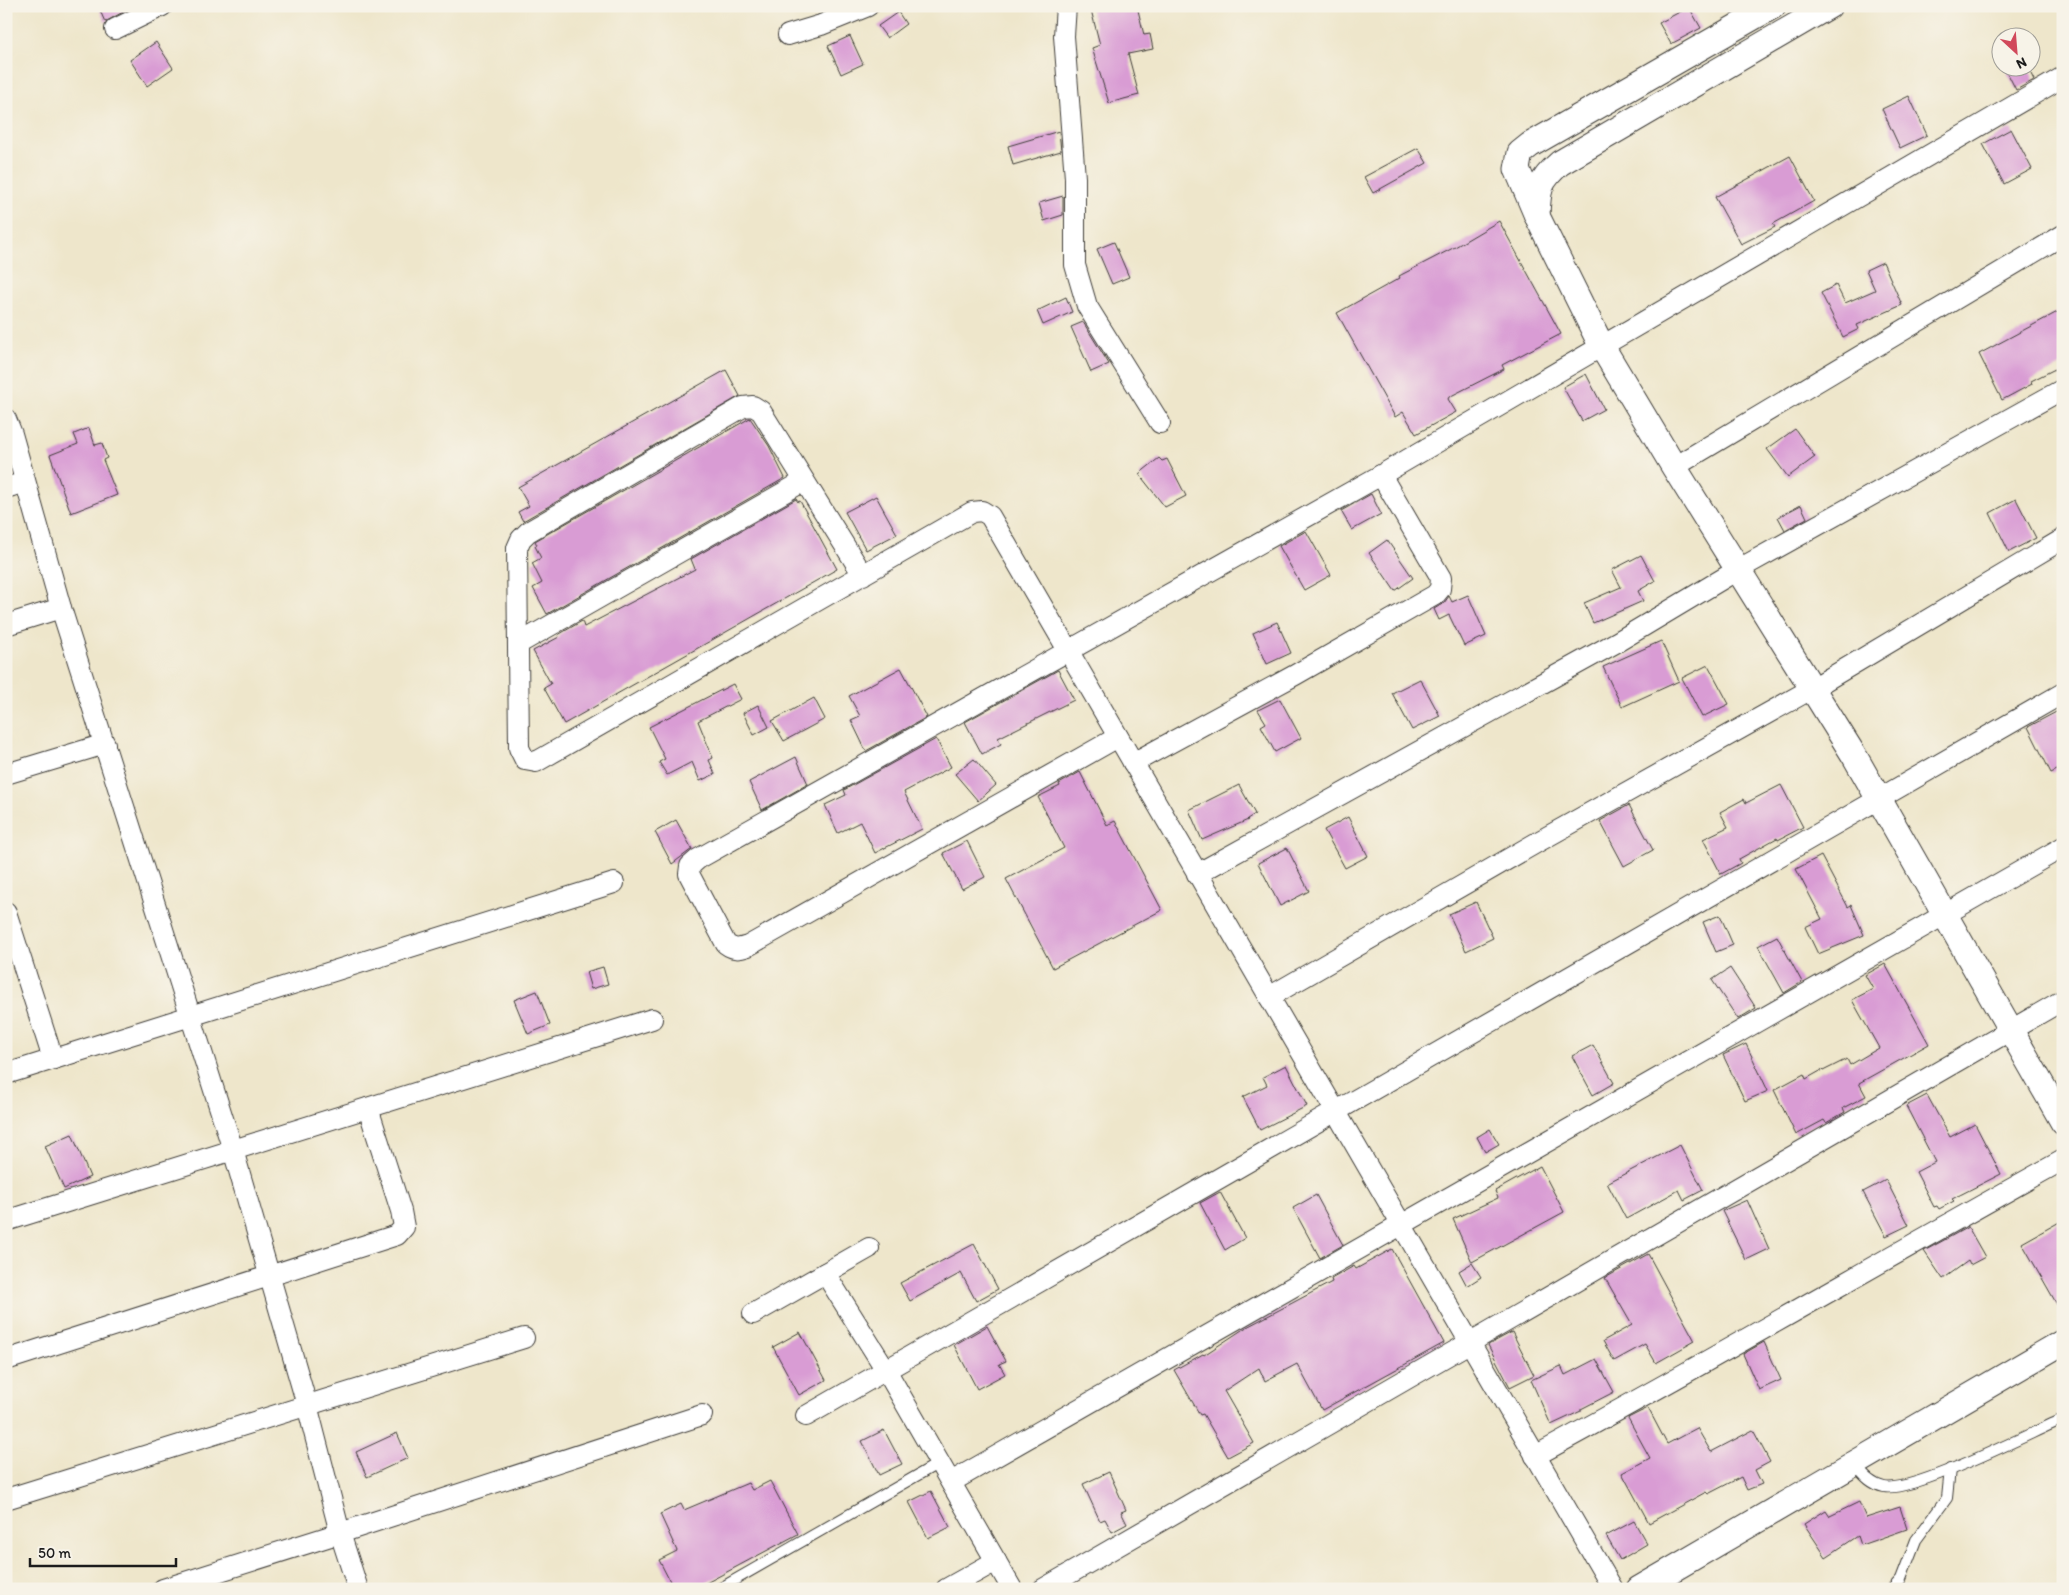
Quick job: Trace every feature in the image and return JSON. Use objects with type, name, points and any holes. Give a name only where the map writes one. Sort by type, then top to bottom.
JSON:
[{"type":"street","points":[[115,29],[162,6]]},
{"type":"street","points":[[788,35],[830,22],[868,6]]},
{"type":"street","points":[[1066,6],[1064,36],[1075,178],[1075,265],[1087,306],[1160,423]]},
{"type":"street","points":[[1773,6],[1530,144],[1520,153],[1516,169],[1601,346],[1879,799],[2063,1122]]},
{"type":"street","points":[[1537,216],[1538,190],[1549,172],[1560,162],[1829,6]]},
{"type":"street","points":[[1118,737],[748,946],[732,948],[726,944],[689,874],[690,866],[1068,650],[1381,475],[2063,77]]},
{"type":"street","points":[[1674,467],[2063,236]]},
{"type":"street","points":[[1198,874],[1617,642],[1739,569],[2063,389]]},
{"type":"street","points":[[862,576],[761,412],[753,406],[743,407],[525,536],[517,548],[519,748],[525,760],[536,762],[862,576],[972,512],[982,511],[990,516],[1613,1589]]},
{"type":"street","points":[[6,419],[12,434],[16,485],[61,608],[234,1150],[307,1405],[340,1533],[358,1589]]},
{"type":"street","points":[[1133,763],[1295,675],[1435,595],[1440,589],[1441,578],[1381,475]]},
{"type":"street","points":[[518,644],[804,481]]},
{"type":"street","points":[[1269,997],[1536,843],[1812,688],[2063,539]]},
{"type":"street","points":[[6,625],[61,608]]},
{"type":"street","points":[[806,1416],[2063,693]]},
{"type":"street","points":[[6,774],[105,744]]},
{"type":"street","points":[[951,1482],[2063,848]]},
{"type":"street","points":[[6,1074],[614,883]]},
{"type":"street","points":[[6,912],[53,1059]]},
{"type":"street","points":[[1042,1589],[2063,1000]]},
{"type":"street","points":[[6,1221],[652,1019]]},
{"type":"street","points":[[6,1360],[397,1236],[404,1227],[401,1211],[368,1108]]},
{"type":"street","points":[[1535,1456],[1668,1384],[1920,1239],[2063,1160]]},
{"type":"street","points":[[753,1314],[869,1248]]},
{"type":"street","points":[[825,1273],[886,1370],[1012,1589]]},
{"type":"street","points":[[6,1499],[524,1338]]},
{"type":"street","points":[[1639,1589],[2063,1342]]},
{"type":"street","points":[[163,1589],[702,1414]]},
{"type":"street","points":[[946,1589],[996,1561]]},
{"type":"lane","points":[[1854,1464],[1871,1482],[1885,1488],[1906,1485],[1950,1469],[2063,1419]]},
{"type":"lane","points":[[719,1589],[939,1463]]},
{"type":"lane","points":[[1892,1589],[1901,1579],[1916,1540],[1947,1498],[1950,1469]]},
{"type":"building","points":[[98,6],[134,6],[105,22]]},
{"type":"building","points":[[1090,6],[1137,6],[1144,35],[1150,34],[1153,49],[1128,54],[1139,95],[1109,103],[1092,48],[1100,45]]},
{"type":"building","points":[[1689,7],[1701,28],[1671,44],[1659,23]]},
{"type":"building","points":[[898,12],[906,24],[887,38],[878,26]]},
{"type":"building","points":[[850,36],[863,64],[841,74],[828,46]]},
{"type":"building","points":[[156,42],[173,68],[147,86],[130,60]]},
{"type":"building","points":[[2010,78],[2033,78],[2034,80],[2016,90]]},
{"type":"building","points":[[1909,96],[1927,135],[1900,148],[1882,109]]},
{"type":"building","points":[[2011,129],[2032,169],[2004,184],[1983,144]]},
{"type":"building","points":[[1059,131],[1061,151],[1013,165],[1008,146]]},
{"type":"building","points":[[1418,148],[1427,163],[1373,193],[1364,177]]},
{"type":"building","points":[[1790,156],[1814,201],[1773,224],[1775,227],[1741,244],[1715,197]]},
{"type":"building","points":[[1063,196],[1063,215],[1044,221],[1039,203]]},
{"type":"building","points":[[1499,221],[1561,334],[1502,365],[1504,369],[1449,397],[1448,399],[1456,412],[1416,434],[1403,412],[1395,417],[1337,313],[1400,278],[1399,276],[1455,247]]},
{"type":"building","points":[[1114,242],[1129,277],[1112,284],[1097,249]]},
{"type":"building","points":[[1883,262],[1902,305],[1857,325],[1859,329],[1843,337],[1821,293],[1836,285],[1845,303],[1875,290],[1866,270]]},
{"type":"building","points":[[1066,297],[1072,312],[1043,325],[1037,311]]},
{"type":"building","points":[[2063,309],[2063,365],[2031,381],[2032,384],[2002,400],[1979,354]]},
{"type":"building","points":[[1083,322],[1109,364],[1091,372],[1071,327]]},
{"type":"building","points":[[726,370],[740,396],[523,521],[518,512],[529,506],[518,487]]},
{"type":"building","points":[[1586,374],[1604,409],[1582,421],[1563,387]]},
{"type":"building","points":[[750,418],[769,446],[785,478],[547,614],[533,588],[542,583],[532,563],[541,558],[535,546],[537,545],[535,541]]},
{"type":"building","points":[[89,428],[95,445],[102,443],[107,458],[103,460],[117,495],[71,513],[50,455],[78,444],[74,434]]},
{"type":"building","points":[[1795,429],[1815,457],[1788,477],[1767,449]]},
{"type":"building","points":[[1159,458],[1162,461],[1167,459],[1186,496],[1165,507],[1139,474]]},
{"type":"building","points":[[1371,494],[1381,514],[1352,530],[1341,511]]},
{"type":"building","points":[[876,496],[897,534],[866,550],[845,512]]},
{"type":"building","points":[[796,499],[798,502],[800,501],[837,569],[564,724],[544,688],[551,684],[533,651],[559,637],[558,635],[582,621],[584,627],[695,569],[691,559]]},
{"type":"building","points":[[2016,499],[2036,538],[2009,552],[1990,513]]},
{"type":"building","points":[[1801,505],[1807,518],[1785,530],[1778,517]]},
{"type":"building","points":[[1306,531],[1331,575],[1304,590],[1279,546]]},
{"type":"building","points":[[1387,540],[1413,578],[1395,591],[1369,553]]},
{"type":"building","points":[[1641,555],[1655,581],[1638,591],[1643,601],[1593,623],[1584,603],[1621,587],[1612,570]]},
{"type":"building","points":[[1468,595],[1486,636],[1464,646],[1449,615],[1439,620],[1434,609],[1444,603],[1449,596],[1452,602]]},
{"type":"building","points":[[1277,622],[1291,653],[1267,664],[1253,633]]},
{"type":"building","points":[[1661,641],[1679,681],[1622,707],[1603,667]]},
{"type":"building","points":[[1708,665],[1729,704],[1702,717],[1682,678]]},
{"type":"building","points":[[901,668],[927,717],[866,751],[851,720],[860,716],[849,696]]},
{"type":"building","points":[[1058,670],[1074,700],[998,738],[1001,744],[982,754],[965,722]]},
{"type":"building","points":[[1420,679],[1440,716],[1412,730],[1392,693]]},
{"type":"building","points":[[733,684],[741,699],[698,721],[713,758],[709,760],[715,774],[700,781],[692,762],[667,775],[659,762],[665,759],[649,727]]},
{"type":"building","points":[[814,698],[825,719],[784,741],[772,721]]},
{"type":"building","points":[[1280,699],[1301,738],[1275,752],[1261,726],[1266,723],[1258,710]]},
{"type":"building","points":[[758,705],[769,727],[754,735],[743,713]]},
{"type":"building","points":[[2058,711],[2063,721],[2063,767],[2051,773],[2028,727]]},
{"type":"building","points":[[936,739],[951,767],[904,792],[922,829],[875,853],[860,822],[838,833],[825,805],[846,795],[844,790]]},
{"type":"building","points":[[796,757],[808,784],[762,810],[749,782]]},
{"type":"building","points":[[974,759],[996,785],[978,801],[955,774]]},
{"type":"building","points":[[1080,772],[1107,825],[1115,821],[1162,910],[1053,968],[1006,879],[1064,848],[1038,797],[1060,786],[1059,784]]},
{"type":"building","points":[[1239,785],[1255,814],[1248,820],[1202,840],[1189,810]]},
{"type":"building","points":[[1781,785],[1803,827],[1778,840],[1777,838],[1739,859],[1741,863],[1721,874],[1703,839],[1728,827],[1720,812],[1744,799],[1746,803]]},
{"type":"building","points":[[1629,805],[1653,850],[1624,866],[1600,821]]},
{"type":"building","points":[[1348,817],[1368,856],[1345,868],[1324,830]]},
{"type":"building","points":[[676,820],[692,849],[672,864],[655,832]]},
{"type":"building","points":[[967,841],[985,877],[962,889],[943,853]]},
{"type":"building","points":[[1287,848],[1309,891],[1280,906],[1258,863]]},
{"type":"building","points":[[1821,856],[1848,907],[1851,905],[1864,935],[1818,954],[1805,927],[1822,919],[1796,869]]},
{"type":"building","points":[[1476,902],[1493,938],[1466,951],[1449,914]]},
{"type":"building","points":[[1720,915],[1733,945],[1716,952],[1703,922]]},
{"type":"building","points":[[1777,936],[1802,982],[1784,993],[1758,946]]},
{"type":"building","points":[[1885,964],[1929,1044],[1859,1083],[1866,1096],[1843,1108],[1845,1112],[1826,1123],[1824,1120],[1796,1135],[1774,1090],[1804,1074],[1806,1079],[1847,1059],[1850,1065],[1879,1048],[1852,1000],[1873,989],[1865,975]]},
{"type":"building","points":[[603,967],[608,984],[591,989],[586,972]]},
{"type":"building","points":[[1730,968],[1756,1008],[1738,1019],[1712,980]]},
{"type":"building","points":[[537,991],[550,1025],[528,1034],[514,1000]]},
{"type":"building","points":[[1746,1044],[1768,1091],[1745,1101],[1723,1055]]},
{"type":"building","points":[[1593,1045],[1614,1083],[1593,1095],[1572,1056]]},
{"type":"building","points":[[1286,1065],[1307,1106],[1260,1130],[1243,1097],[1267,1085],[1263,1077]]},
{"type":"building","points":[[1927,1095],[1950,1137],[1975,1124],[2001,1174],[1952,1199],[1954,1201],[1939,1209],[1937,1206],[1934,1207],[1916,1172],[1935,1162],[1906,1106]]},
{"type":"building","points":[[1490,1129],[1499,1144],[1485,1152],[1477,1137]]},
{"type":"building","points":[[72,1134],[90,1177],[64,1189],[45,1146]]},
{"type":"building","points":[[1680,1145],[1703,1190],[1684,1200],[1679,1190],[1626,1219],[1607,1183]]},
{"type":"building","points":[[1540,1166],[1564,1212],[1472,1262],[1453,1219],[1498,1198],[1495,1191]]},
{"type":"building","points":[[1886,1180],[1909,1225],[1886,1236],[1863,1192]]},
{"type":"building","points":[[1220,1192],[1245,1238],[1225,1250],[1200,1203]]},
{"type":"building","points":[[1316,1195],[1343,1245],[1320,1258],[1293,1208]]},
{"type":"building","points":[[1747,1200],[1769,1249],[1746,1260],[1722,1211]]},
{"type":"building","points":[[2063,1220],[2063,1315],[2022,1243]]},
{"type":"building","points":[[1968,1227],[1985,1257],[1970,1265],[1968,1261],[1943,1279],[1924,1251]]},
{"type":"building","points":[[974,1244],[998,1289],[976,1301],[961,1273],[910,1301],[900,1283]]},
{"type":"building","points":[[1392,1249],[1444,1343],[1322,1410],[1297,1364],[1265,1381],[1259,1368],[1224,1391],[1254,1443],[1228,1457],[1203,1414],[1200,1415],[1174,1370],[1204,1355],[1245,1328],[1332,1282],[1331,1279],[1354,1266],[1356,1269]]},
{"type":"building","points":[[1648,1254],[1695,1341],[1656,1363],[1645,1344],[1614,1361],[1603,1341],[1632,1325],[1605,1278]]},
{"type":"building","points":[[1472,1263],[1481,1277],[1467,1286],[1459,1271]]},
{"type":"building","points":[[987,1326],[1006,1361],[999,1364],[1005,1374],[977,1389],[954,1345]]},
{"type":"building","points":[[800,1332],[826,1380],[799,1395],[773,1347]]},
{"type":"building","points":[[1512,1332],[1534,1375],[1510,1387],[1488,1345]]},
{"type":"building","points":[[1764,1342],[1781,1380],[1759,1390],[1743,1354]]},
{"type":"building","points":[[1596,1359],[1614,1392],[1581,1409],[1581,1411],[1551,1425],[1531,1380],[1561,1366],[1565,1375]]},
{"type":"building","points":[[1648,1408],[1667,1444],[1697,1428],[1711,1452],[1753,1430],[1770,1462],[1755,1470],[1762,1484],[1747,1490],[1741,1477],[1708,1494],[1706,1492],[1649,1523],[1622,1473],[1650,1458],[1628,1418]]},
{"type":"building","points":[[884,1430],[902,1464],[879,1475],[862,1441]]},
{"type":"building","points":[[397,1433],[408,1458],[367,1477],[356,1452]]},
{"type":"building","points":[[1109,1472],[1126,1510],[1121,1512],[1127,1524],[1112,1532],[1105,1519],[1100,1521],[1083,1484]]},
{"type":"building","points":[[770,1481],[798,1534],[695,1589],[674,1589],[659,1560],[677,1551],[660,1514],[681,1504],[684,1510],[748,1483],[752,1490]]},
{"type":"building","points":[[931,1491],[950,1527],[928,1538],[909,1502]]},
{"type":"building","points":[[1859,1502],[1866,1518],[1900,1507],[1907,1529],[1861,1545],[1858,1536],[1826,1557],[1804,1524],[1826,1510],[1830,1516]]},
{"type":"building","points":[[1634,1521],[1647,1544],[1620,1560],[1606,1536]]}]
